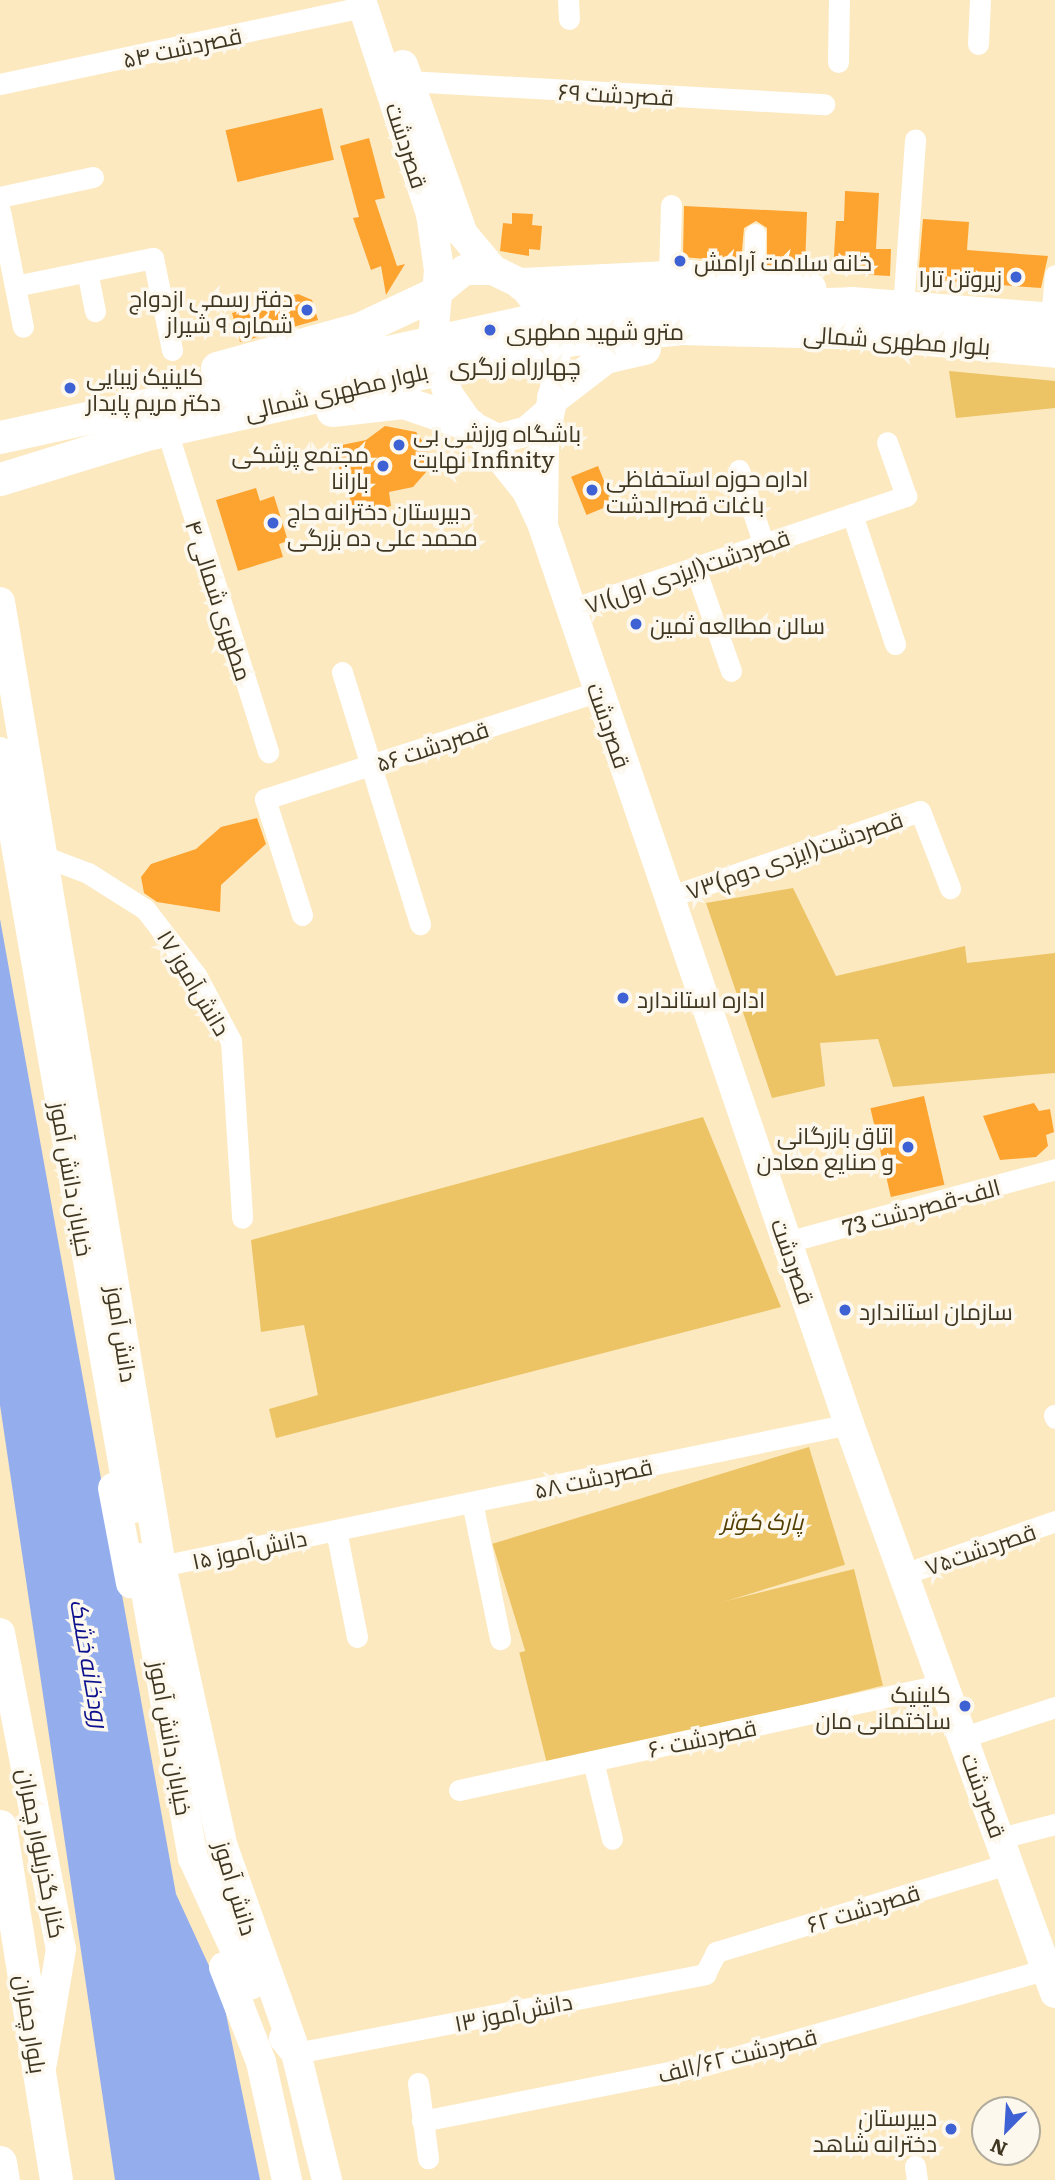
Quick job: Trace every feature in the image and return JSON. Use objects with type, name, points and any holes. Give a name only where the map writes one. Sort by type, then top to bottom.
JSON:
[{"type":"main road","name":"قصردشت","points":[[368,2],[408,81],[463,234],[518,285]]},
{"type":"main road","name":"قصردشت","points":[[368,2],[431,215],[438,249],[434,304],[448,394],[527,491],[543,526],[849,1424],[1051,1981]]},
{"type":"main road","points":[[49,426],[127,390],[359,329],[434,304],[464,270],[518,285],[669,277],[754,280],[800,284],[850,303]]},
{"type":"main road","points":[[518,285],[553,394],[543,526]]},
{"type":"main road","name":"بلوار مطهرى شمالى","points":[[5,432],[49,426],[570,312],[850,303],[1053,319]]},
{"type":"main road","name":"بلوار مطهرى شمالى","points":[[0,479],[61,463],[143,435],[573,339],[681,328],[866,333],[1055,351]]},
{"type":"main road","points":[[61,463],[172,447],[337,409],[403,402],[475,429],[508,438],[553,394],[605,357],[642,348],[809,353],[866,333]]},
{"type":"main road","name":"دانش آموز","points":[[0,602],[161,1566],[223,1847],[296,2053],[322,2144],[327,2180]]},
{"type":"main road","name":"خیابان دانش آموز","points":[[0,752],[200,1896]]},
{"type":"main road","name":"خیابان دانش آموز","points":[[0,822],[82,1319],[200,1896]]},
{"type":"main road","name":"کنار گذربلوار چمران","points":[[0,1633],[61,1949],[40,2074]]},
{"type":"main road","name":"بلوار چمران","points":[[0,1826],[3,1859],[57,2180]]},
{"type":"main road","name":"دانش آموز","points":[[200,1896],[265,2012],[296,2053]]},
{"type":"main road","name":"دانش آموز","points":[[200,1896],[242,2007],[288,2180]]},
{"type":"main road","points":[[282,2150],[322,2144]]},
{"type":"main road","points":[[0,2162],[3,2180]]},
{"type":"street","points":[[838,62],[839,0]]},
{"type":"street","points":[[978,44],[980,0]]},
{"type":"street","name":"۵۴ قصردشت","points":[[0,84],[368,2]]},
{"type":"street","name":"۶۹ قصردشت","points":[[408,81],[824,104]]},
{"type":"street","points":[[904,308],[915,139]]},
{"type":"street","points":[[23,327],[0,211],[93,177]]},
{"type":"street","points":[[669,277],[671,205]]},
{"type":"street","points":[[754,280],[755,234]]},
{"type":"street","points":[[15,286],[153,258],[172,350]]},
{"type":"street","points":[[88,271],[95,311]]},
{"type":"street","points":[[1053,319],[1055,275]]},
{"type":"street","name":"۷۱قصردشت(ایزدی اول)","points":[[572,609],[906,496],[887,442]]},
{"type":"street","name":"۴ مطهری شمالی","points":[[172,447],[268,752]]},
{"type":"street","points":[[739,470],[764,545]]},
{"type":"street","points":[[852,514],[895,644]]},
{"type":"street","points":[[695,568],[731,671]]},
{"type":"street","points":[[342,672],[420,923]]},
{"type":"street","name":"۵۶ قصردشت","points":[[302,915],[265,799],[599,691]]},
{"type":"street","name":"۷۳قصردشت(ایزدی دوم)","points":[[669,897],[920,811],[950,888]]},
{"type":"street","name":"دانش‌آموز ۱۷","points":[[43,856],[88,873],[145,909],[196,975],[231,1041],[242,1218]]},
{"type":"street","name":"73 الف-قصردشت","points":[[787,1242],[1055,1170]]},
{"type":"street","name":"قصردشت ۵۸","points":[[336,1530],[849,1424]]},
{"type":"street","points":[[472,1502],[500,1639]]},
{"type":"street","name":"قصردشت۷۵","points":[[904,1574],[1055,1521]]},
{"type":"street","points":[[336,1530],[357,1637]]},
{"type":"street","name":"دانش‌آموز ۱۵","points":[[161,1566],[336,1530]]},
{"type":"street","name":"۶۰ قصردشت","points":[[459,1790],[944,1684]]},
{"type":"street","points":[[964,1737],[1055,1707]]},
{"type":"street","points":[[593,1761],[612,1839]]},
{"type":"street","name":"قصردشت ۶۲","points":[[716,1952],[1005,1850],[1055,1824]]},
{"type":"street","name":"دانش‌آموز ۱۳","points":[[296,2053],[705,1974],[716,1952]]},
{"type":"street","name":"قصردشت ۶۲/الف","points":[[422,2121],[706,2065],[1051,1981]]},
{"type":"street","points":[[418,2083],[428,2158]]},
{"type":"green space","points":[[949,371],[1055,381],[1055,408],[956,418]]},
{"type":"green space","points":[[793,888],[836,976],[965,946],[967,963],[1055,953],[1055,1073],[893,1087],[878,1039],[820,1043],[825,1086],[772,1098],[706,903]]},
{"type":"green space","points":[[703,1117],[781,1307],[276,1438],[269,1409],[318,1395],[304,1325],[261,1332],[251,1240]]},
{"type":"green space","name":"پارک کوثر","points":[[809,1447],[845,1565],[528,1661],[492,1544]]},
{"type":"green space","points":[[854,1569],[883,1685],[548,1769],[519,1652]]},
{"type":"water","name":"رودخانه خشک","points":[[0,919],[176,1894],[222,1994],[260,2180],[115,2180],[0,1405]]},
{"type":"building","points":[[322,108],[334,160],[237,182],[226,130]]},
{"type":"building","points":[[369,138],[385,198],[375,200],[397,266],[405,264],[386,295],[381,266],[371,270],[353,218],[359,217],[340,146]]},
{"type":"building","points":[[845,191],[879,193],[876,249],[891,249],[890,276],[833,273],[836,221],[844,221]]},
{"type":"building","points":[[684,206],[807,212],[805,268],[767,265],[767,228],[756,221],[744,228],[741,262],[683,257]]},
{"type":"building","points":[[512,213],[533,214],[532,225],[542,226],[540,250],[529,249],[529,256],[500,251],[503,223],[512,224]]},
{"type":"building","points":[[923,219],[969,222],[967,250],[1048,256],[1041,288],[918,279]]},
{"type":"building","points":[[298,294],[312,300],[318,320],[240,342],[232,313]]},
{"type":"building","name":"مجتمع پزشکی بارانا","points":[[385,426],[416,432],[428,449],[427,471],[413,487],[389,492],[391,506],[356,516],[332,447],[366,440]]},
{"type":"building","name":"اداره حوزه استحفاظی باغات قصرالدشت","points":[[598,466],[613,504],[586,515],[571,477]]},
{"type":"building","points":[[256,488],[260,501],[274,496],[288,541],[279,544],[283,557],[238,571],[216,500]]},
{"type":"building","points":[[257,818],[266,844],[221,885],[220,912],[157,902],[144,893],[141,877],[151,864],[196,849],[221,827]]},
{"type":"building","name":"اتاق بازرگانی و صنایع معادن","points":[[924,1096],[944,1185],[891,1197],[870,1108]]},
{"type":"building","points":[[1034,1103],[1039,1111],[1050,1109],[1054,1132],[1046,1135],[1048,1146],[1036,1157],[1000,1160],[983,1116]]},
{"type":"place","name":"خانه سلامت آرامش","points":[[680,261]]},
{"type":"place","name":"زیروتن تارا","points":[[1016,277]]},
{"type":"place","name":"دفتر رسمی ازدواج شماره ۹ شیراز","points":[[307,310]]},
{"type":"place","name":"مترو شهید مطهری","points":[[490,330]]},
{"type":"place","name":"کلینیک زیبایی دکتر مریم پایدار","points":[[70,388]]},
{"type":"place","name":"باشگاه ورزشی بی نهایت Infinity","points":[[399,445]]},
{"type":"place","name":"مجتمع پزشکی بارانا","points":[[383,466]]},
{"type":"place","name":"اداره حوزه استحفاظی باغات قصرالدشت","points":[[592,490]]},
{"type":"place","name":"دبیرستان دخترانه حاج محمد علی ده بزرگی","points":[[273,523]]},
{"type":"place","name":"سالن مطالعه ثمین","points":[[636,624]]},
{"type":"place","name":"اداره استاندارد","points":[[623,998]]},
{"type":"place","name":"اتاق بازرگانی و صنایع معادن","points":[[908,1147]]},
{"type":"place","name":"سازمان استاندارد","points":[[845,1310]]},
{"type":"place","name":"کلینیک ساختمانی مان","points":[[965,1706]]},
{"type":"place","name":"دبیرستان دخترانه شاهد","points":[[951,2129]]},
{"type":"district","name":"چهارراه زرگری","points":[[515,365]]}]
